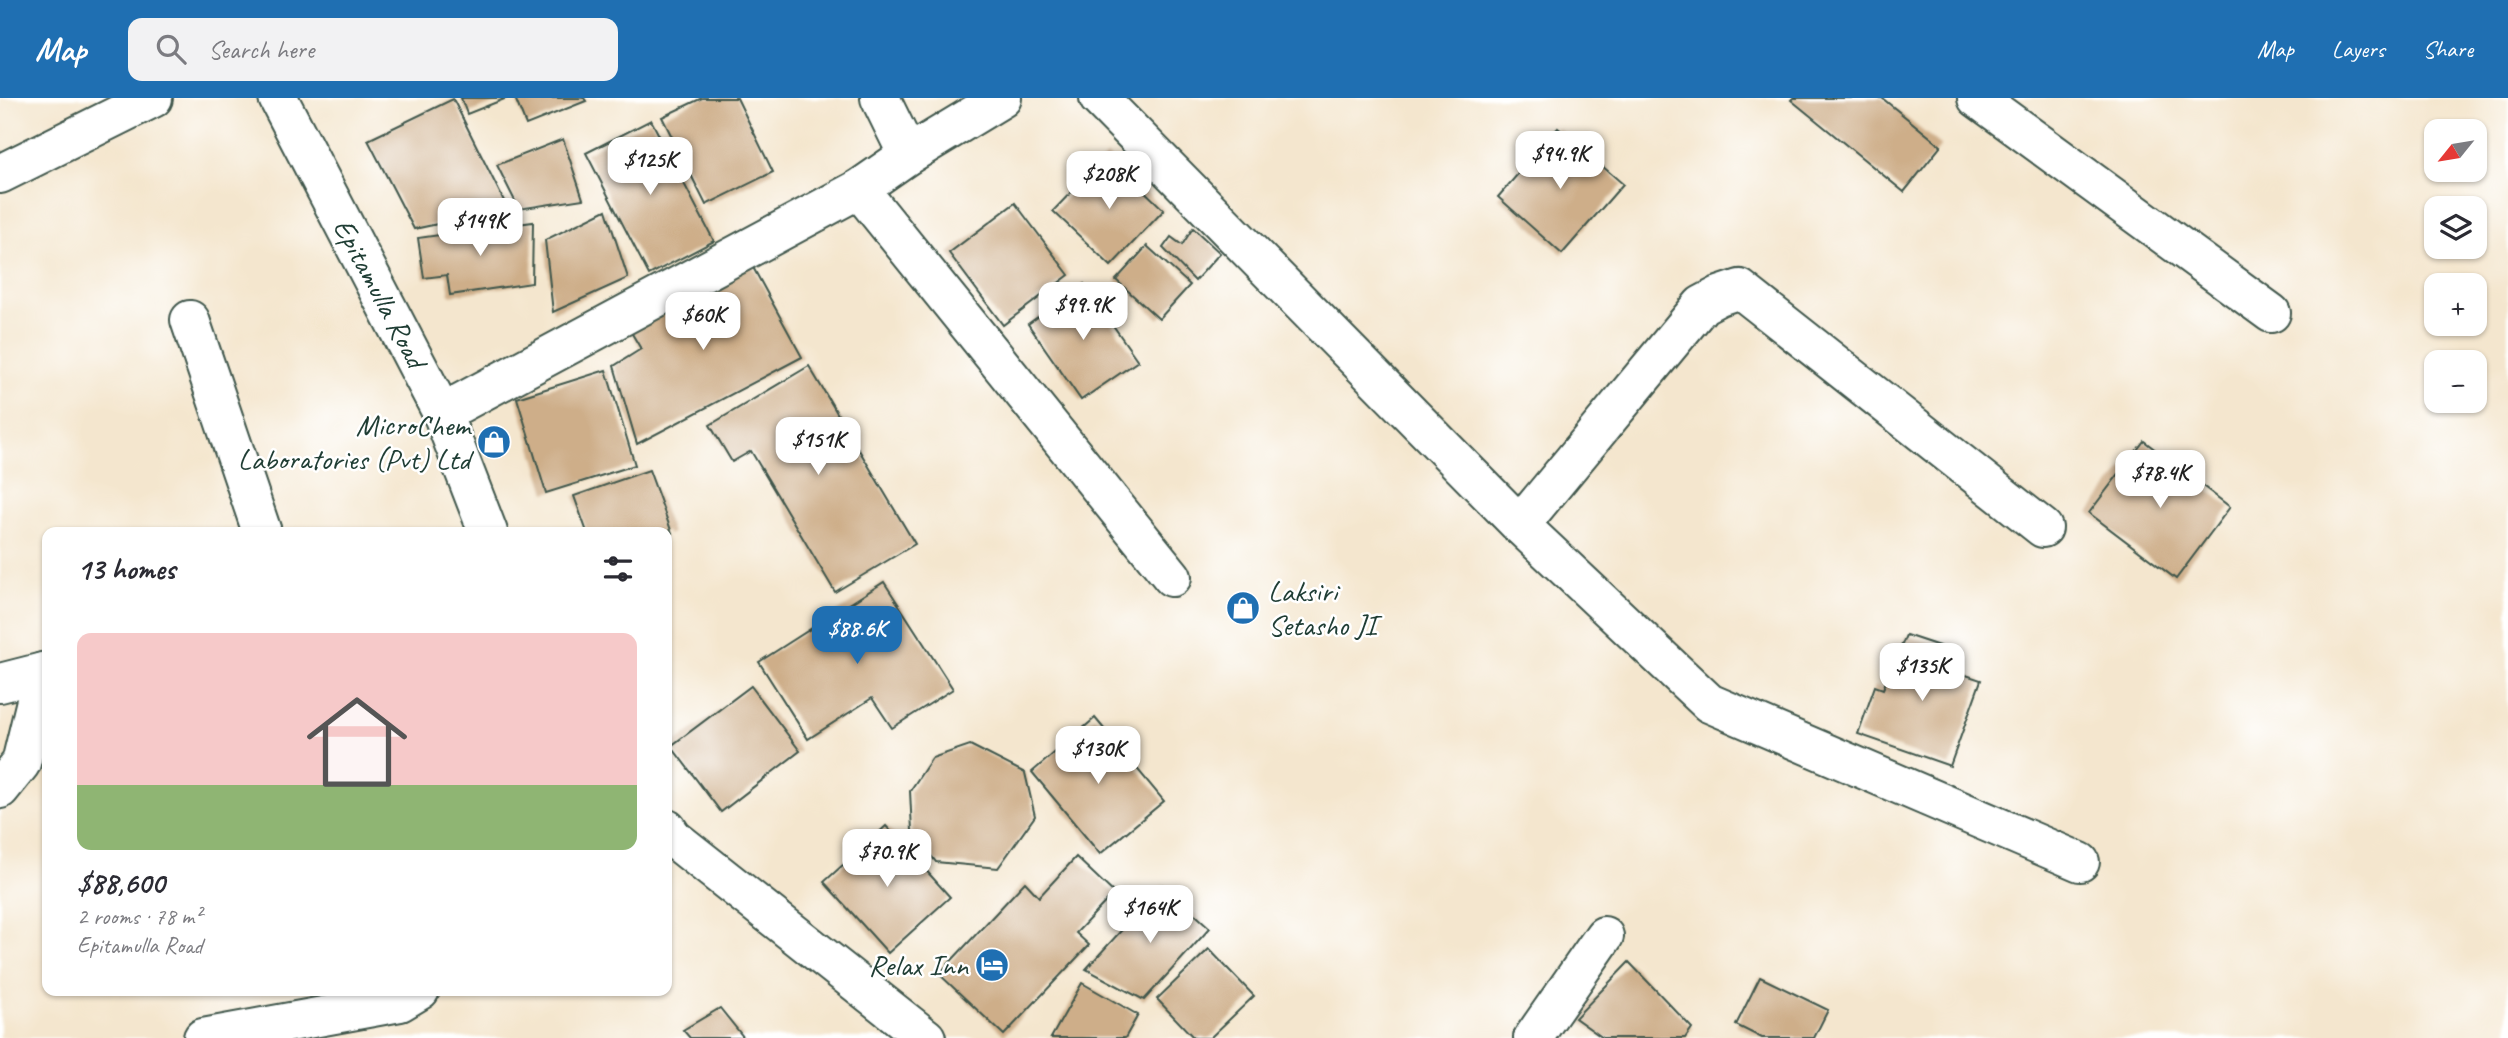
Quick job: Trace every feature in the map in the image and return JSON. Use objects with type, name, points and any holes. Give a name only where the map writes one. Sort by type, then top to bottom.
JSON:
[{"type":"street","points":[[0,174],[153,98]]},
{"type":"street","name":"Epitamulla Road","points":[[278,98],[442,413],[486,527]]},
{"type":"street","points":[[880,98],[908,155]]},
{"type":"street","points":[[442,413],[859,189],[908,155],[1002,98]]},
{"type":"street","points":[[1099,98],[1520,525],[1709,703],[2080,862]]},
{"type":"street","points":[[1978,98],[2271,313]]},
{"type":"street","points":[[859,189],[1172,577]]},
{"type":"street","points":[[1520,525],[1702,306],[1719,296],[1740,289],[2043,528]]},
{"type":"street","points":[[190,320],[260,527]]},
{"type":"street","points":[[0,683],[42,672]]},
{"type":"street","points":[[0,789],[21,764],[42,683]]},
{"type":"street","points":[[672,838],[926,1038]]},
{"type":"street","points":[[1533,1038],[1604,936]]},
{"type":"street","points":[[203,1038],[400,1002],[410,996]]},
{"type":"building","points":[[461,98],[507,98],[467,114]]},
{"type":"building","points":[[515,98],[584,98],[586,101],[526,125]]},
{"type":"building","points":[[702,98],[737,98],[773,172],[706,205],[662,117]]},
{"type":"building","points":[[1882,98],[1941,146],[1904,192],[1791,100]]},
{"type":"building","points":[[453,99],[508,209],[414,229],[368,140]]},
{"type":"building","points":[[651,120],[714,241],[649,275],[586,153]]},
{"type":"building","points":[[1558,128],[1623,184],[1562,254],[1498,197]]},
{"type":"building","points":[[563,139],[583,199],[519,209],[497,165]]},
{"type":"building","points":[[1107,155],[1164,210],[1111,266],[1053,211]]},
{"type":"building","points":[[1015,203],[1069,275],[1003,325],[949,253]]},
{"type":"building","points":[[606,210],[628,278],[553,312],[545,240]]},
{"type":"building","points":[[533,222],[532,283],[450,295],[447,275],[424,278],[418,238]]},
{"type":"building","points":[[1193,228],[1220,253],[1195,281],[1163,248],[1171,237],[1182,245]]},
{"type":"building","points":[[1147,246],[1190,285],[1159,319],[1116,280]]},
{"type":"building","points":[[749,260],[802,357],[637,444],[614,366],[641,349],[631,332]]},
{"type":"building","points":[[1084,284],[1138,361],[1081,400],[1028,324]]},
{"type":"building","points":[[809,366],[915,544],[835,592],[751,451],[732,462],[710,425]]},
{"type":"building","points":[[606,370],[635,465],[546,493],[517,398]]},
{"type":"building","points":[[2144,441],[2230,507],[2176,579],[2089,513]]},
{"type":"building","points":[[649,470],[670,527],[585,527],[574,496]]},
{"type":"building","points":[[884,582],[953,689],[892,728],[872,698],[808,739],[759,662]]},
{"type":"building","points":[[1906,635],[1957,652],[1951,670],[1981,680],[1950,766],[1858,734],[1875,686],[1883,689]]},
{"type":"building","points":[[751,686],[800,751],[721,812],[672,745]]},
{"type":"building","points":[[1095,718],[1164,801],[1100,854],[1032,772]]},
{"type":"building","points":[[970,745],[1025,773],[1035,816],[998,868],[936,862],[912,831],[910,791],[932,758]]},
{"type":"building","points":[[886,826],[950,897],[888,953],[824,882]]},
{"type":"building","points":[[1076,857],[1114,893],[1076,933],[1089,945],[1004,1035],[939,974],[1025,882],[1039,897]]},
{"type":"building","points":[[1163,885],[1210,928],[1144,1000],[1086,969]]},
{"type":"building","points":[[1209,949],[1254,996],[1210,1038],[1194,1038],[1157,999]]},
{"type":"building","points":[[1629,962],[1692,1028],[1685,1038],[1603,1038],[1575,1018]]},
{"type":"building","points":[[1760,977],[1828,1010],[1814,1038],[1762,1038],[1736,1025]]},
{"type":"building","points":[[1082,983],[1138,1015],[1125,1038],[1051,1038]]},
{"type":"building","points":[[720,1008],[744,1038],[690,1038],[683,1030]]},
{"type":"place","name":"MicroChem Laboratories (Pvt) Ltd","points":[[494,442]]},
{"type":"place","name":"Laksiri Setasho JI","points":[[1243,608]]},
{"type":"place","name":"Relax Inn","points":[[992,965]]}]
